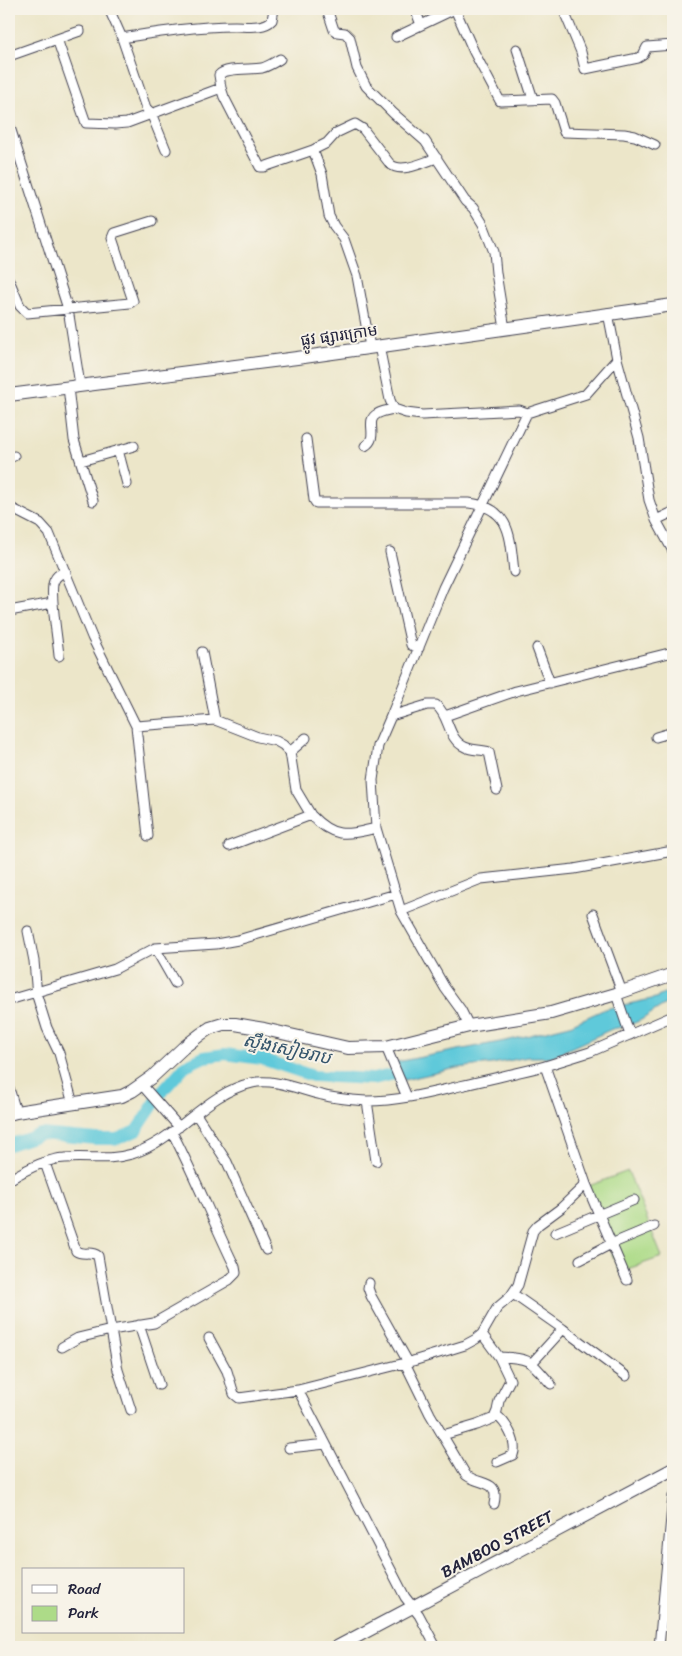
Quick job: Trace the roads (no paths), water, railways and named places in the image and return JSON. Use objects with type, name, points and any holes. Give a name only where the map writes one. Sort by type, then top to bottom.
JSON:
[{"type":"street","points":[[109,9],[122,38],[146,108],[151,113],[166,150]]},
{"type":"street","points":[[122,38],[219,26],[260,26],[272,20],[274,9]]},
{"type":"street","points":[[326,9],[334,30],[345,33],[350,38],[357,68],[366,86],[425,141],[465,201],[472,208],[489,237],[494,252],[505,329]]},
{"type":"street","points":[[414,9],[421,25]]},
{"type":"street","points":[[396,37],[455,9],[472,48],[499,99],[503,102],[533,99],[554,100],[564,132],[624,134],[635,136],[655,145]]},
{"type":"street","points":[[563,9],[581,52],[585,69],[638,58],[643,55],[647,47],[673,45]]},
{"type":"street","points":[[9,56],[80,31]]},
{"type":"street","points":[[57,39],[86,123],[127,123],[221,88]]},
{"type":"street","points":[[518,49],[533,99]]},
{"type":"street","points":[[280,59],[262,68],[222,72],[219,75],[221,88],[260,167],[313,150],[327,143],[336,133],[356,124],[363,129],[394,167],[415,165],[437,158]]},
{"type":"street","points":[[9,124],[68,309],[74,386],[74,440],[93,501]]},
{"type":"street","points":[[313,150],[323,178],[324,193],[330,216],[334,226],[344,239],[357,276],[374,347],[394,408],[406,413],[422,415],[519,410],[527,413],[586,394],[618,359]]},
{"type":"street","points":[[9,280],[20,306],[27,314],[133,301],[112,238],[114,233],[152,221]]},
{"type":"street","name":"ផ្លូវ ផ្សារក្រោម","points":[[9,395],[374,347],[673,304]]},
{"type":"street","points":[[608,313],[639,438],[650,500],[656,520],[673,551]]},
{"type":"street","points":[[365,446],[372,438],[372,419],[375,415],[394,408]]},
{"type":"street","points":[[469,1026],[401,911],[376,828],[373,780],[378,746],[392,716],[443,588],[527,413]]},
{"type":"street","points":[[306,439],[314,500],[316,503],[482,504],[494,510],[509,530],[514,572]]},
{"type":"street","points":[[81,461],[134,446]]},
{"type":"street","points":[[118,450],[127,484]]},
{"type":"street","points":[[9,507],[44,525],[49,533],[92,637],[136,726],[148,836]]},
{"type":"street","points":[[656,520],[673,512]]},
{"type":"street","points":[[390,552],[411,645],[419,648]]},
{"type":"street","points":[[59,656],[53,603],[53,582],[58,576],[66,572]]},
{"type":"street","points":[[9,611],[53,603]]},
{"type":"street","points":[[537,648],[550,683]]},
{"type":"street","points":[[202,652],[215,720]]},
{"type":"street","points":[[444,716],[516,691],[673,652]]},
{"type":"street","points":[[392,716],[427,705],[436,705],[440,708],[454,738],[463,747],[489,752],[497,790]]},
{"type":"street","points":[[136,726],[215,720],[258,737],[276,741],[290,752],[296,790],[311,815],[321,826],[334,833],[354,834],[376,828]]},
{"type":"street","points":[[656,737],[673,732]]},
{"type":"street","points":[[290,752],[306,738]]},
{"type":"street","points":[[229,846],[297,822],[311,815]]},
{"type":"street","points":[[401,911],[481,879],[574,869],[673,851]]},
{"type":"street","points":[[9,1000],[115,969],[155,948],[204,943],[216,944],[238,940],[396,894]]},
{"type":"street","points":[[593,914],[629,1032]]},
{"type":"street","points":[[28,932],[34,961],[36,991],[47,1028],[59,1052],[73,1104]]},
{"type":"street","points":[[155,948],[175,983]]},
{"type":"street","points":[[9,1088],[12,1113],[117,1097],[132,1091],[146,1089],[201,1034],[210,1028],[223,1024],[264,1029],[348,1048],[388,1051],[469,1026],[551,1013],[619,996],[673,974]]},
{"type":"street","points":[[9,1180],[35,1166],[62,1158],[98,1159],[119,1157],[144,1150],[176,1129],[216,1098],[234,1088],[253,1082],[268,1082],[324,1096],[368,1100],[406,1095],[545,1066],[590,1052],[629,1032],[673,1016]]},
{"type":"street","points":[[388,1051],[406,1095]]},
{"type":"street","points":[[545,1066],[586,1184],[627,1280]]},
{"type":"street","points":[[62,1346],[78,1338],[154,1323],[228,1280],[236,1273],[176,1129],[168,1115],[146,1089]]},
{"type":"street","points":[[368,1100],[376,1162]]},
{"type":"street","points":[[196,1114],[227,1162],[266,1250]]},
{"type":"street","points":[[45,1163],[76,1251],[92,1253],[98,1256],[118,1370],[131,1410]]},
{"type":"street","points":[[209,1338],[227,1371],[234,1394],[239,1398],[298,1390],[406,1363],[465,1345],[482,1334],[497,1308],[513,1294],[523,1270],[533,1231],[538,1224],[561,1208],[586,1184]]},
{"type":"street","points":[[556,1233],[634,1200]]},
{"type":"street","points":[[580,1260],[611,1244],[654,1226]]},
{"type":"street","points":[[369,1282],[368,1288],[371,1296],[430,1414],[466,1474],[494,1489],[496,1493],[494,1504]]},
{"type":"street","points":[[513,1294],[626,1376]]},
{"type":"street","points":[[139,1325],[159,1385]]},
{"type":"street","points":[[532,1363],[563,1329]]},
{"type":"street","points":[[443,1435],[494,1418],[499,1401],[510,1380],[499,1357],[482,1334]]},
{"type":"street","points":[[499,1357],[522,1358],[532,1363],[551,1384]]},
{"type":"street","points":[[298,1390],[405,1597],[420,1615],[436,1647]]},
{"type":"street","points":[[496,1415],[503,1420],[515,1449],[513,1455],[497,1462]]},
{"type":"street","points":[[289,1448],[326,1444]]},
{"type":"street","name":"BAMBOO STREET","points":[[337,1647],[673,1470]]},
{"type":"street","points":[[658,1647],[673,1496]]},
{"type":"water","points":[[673,989],[673,999],[641,1020],[628,1026],[612,1029],[551,1057],[528,1057],[457,1068],[404,1080],[396,1062],[510,1040],[570,1025],[605,1009],[656,998]]},
{"type":"waterway","name":"ស្ទឹងសៀមរាប","points":[[9,1145],[41,1134],[117,1139],[136,1131],[162,1092],[185,1066],[204,1057],[225,1054],[262,1059],[313,1076],[373,1079],[408,1071]]}]
